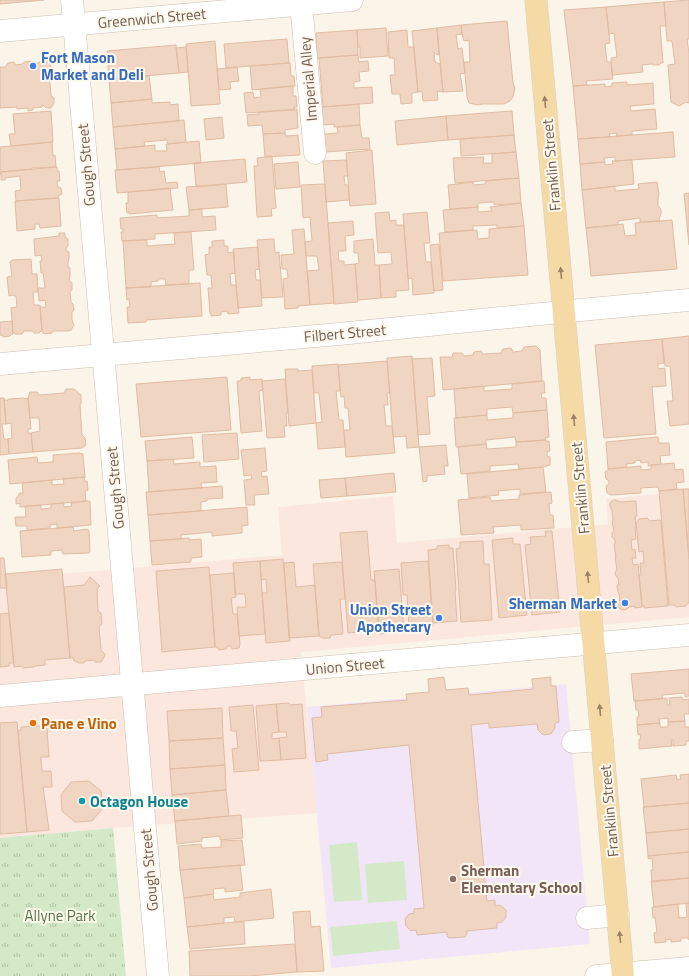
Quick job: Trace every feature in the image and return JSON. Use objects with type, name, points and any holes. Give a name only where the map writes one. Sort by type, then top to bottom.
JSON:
[{"type":"main road","name":"Franklin Street","points":[[536,0],[623,975]]},
{"type":"street","name":"Gough Street","points":[[72,0],[158,976]]},
{"type":"street","name":"Greenwich Street","points":[[0,31],[352,0]]},
{"type":"street","name":"Imperial Alley","points":[[301,4],[315,153]]},
{"type":"street","name":"Filbert Street","points":[[0,364],[340,334],[689,300]]},
{"type":"street","name":"Union Street","points":[[0,696],[689,635]]},
{"type":"street","points":[[573,742],[602,740]]},
{"type":"street","points":[[587,918],[618,915]]},
{"type":"street","points":[[596,976],[623,975],[689,968]]},
{"type":"shaded area","points":[[689,491],[689,617],[301,652],[317,813],[0,838],[0,579],[282,555],[278,507],[393,496],[397,543],[608,524],[606,499]]},
{"type":"shaded area","name":"Sherman Elementary School","points":[[566,684],[590,944],[331,968],[307,707]]},
{"type":"green space","name":"Allyne Park","points":[[113,828],[126,976],[0,976],[0,838]]},
{"type":"green space","points":[[357,842],[362,900],[334,902],[329,845]]},
{"type":"green space","points":[[404,861],[407,900],[368,903],[365,864]]},
{"type":"green space","points":[[397,921],[400,949],[333,956],[330,927]]},
{"type":"building","points":[[0,0],[44,0],[0,4]]},
{"type":"building","points":[[689,0],[689,39],[687,39],[689,53],[689,103],[686,102],[679,106],[671,102],[668,65],[675,64],[672,41],[667,41],[664,2]]},
{"type":"building","points":[[664,2],[666,26],[660,26],[663,63],[659,65],[642,65],[643,72],[612,75],[611,58],[617,57],[614,33],[609,34],[606,7]]},
{"type":"building","points":[[606,7],[610,43],[605,44],[607,62],[611,62],[613,79],[586,81],[587,85],[573,86],[564,10]]},
{"type":"building","points":[[507,21],[513,83],[515,88],[513,97],[510,101],[504,104],[478,105],[469,103],[467,97],[464,62],[470,62],[469,40],[464,41],[461,25]]},
{"type":"building","points":[[461,25],[462,34],[456,35],[458,49],[462,48],[465,73],[460,74],[463,91],[443,92],[437,28]]},
{"type":"building","points":[[386,28],[388,56],[360,58],[357,30]]},
{"type":"building","points":[[437,28],[439,55],[434,53],[435,62],[440,64],[443,92],[437,91],[438,100],[423,101],[422,91],[418,92],[412,31]]},
{"type":"building","points":[[357,30],[358,55],[317,58],[316,33]]},
{"type":"building","points":[[407,30],[408,47],[414,47],[418,92],[412,93],[412,103],[401,104],[400,94],[392,94],[390,75],[395,75],[394,58],[389,58],[388,32]]},
{"type":"building","points":[[287,39],[289,63],[226,68],[224,44]]},
{"type":"building","points":[[215,41],[220,104],[191,106],[186,44]]},
{"type":"building","points":[[176,45],[179,73],[109,79],[107,51]]},
{"type":"building","points":[[186,47],[188,72],[179,73],[176,48]]},
{"type":"building","points":[[358,55],[359,62],[368,61],[369,71],[359,72],[360,81],[354,82],[354,88],[372,87],[373,103],[323,107],[319,58]]},
{"type":"building","points":[[42,60],[48,61],[51,65],[49,72],[51,95],[54,98],[54,103],[51,108],[46,108],[42,105],[42,107],[33,108],[33,110],[28,111],[28,108],[0,108],[0,67],[5,67],[8,63],[14,62],[16,65],[30,61],[32,63],[38,63]]},
{"type":"building","points":[[290,63],[291,76],[294,76],[295,86],[252,90],[250,66]]},
{"type":"building","points":[[237,67],[239,81],[230,82],[231,89],[219,90],[217,69]]},
{"type":"building","points":[[149,76],[152,99],[111,103],[109,79]]},
{"type":"building","points":[[627,82],[627,85],[653,83],[654,104],[630,106],[631,111],[655,109],[657,129],[632,131],[632,135],[617,136],[616,133],[609,134],[610,137],[578,139],[573,86],[605,84],[605,87],[612,86],[612,83]]},
{"type":"building","points":[[293,86],[293,96],[296,96],[297,107],[294,107],[295,110],[246,113],[244,93],[253,92],[254,98],[261,97],[260,89]]},
{"type":"building","points":[[152,99],[152,103],[170,102],[170,105],[178,104],[179,121],[113,127],[111,103]]},
{"type":"building","points":[[359,104],[360,125],[334,127],[334,124],[322,125],[321,107]]},
{"type":"building","points":[[297,109],[298,128],[285,130],[285,133],[263,134],[262,125],[248,126],[247,115],[259,114],[259,112]]},
{"type":"building","points":[[51,111],[53,142],[11,146],[9,134],[15,134],[13,114]]},
{"type":"building","points":[[512,111],[514,135],[448,140],[446,116]]},
{"type":"building","points":[[446,116],[448,140],[397,145],[395,121]]},
{"type":"building","points":[[222,117],[224,138],[206,140],[204,119]]},
{"type":"building","points":[[184,120],[186,142],[168,144],[167,140],[144,142],[145,146],[115,149],[113,127]]},
{"type":"building","points":[[360,125],[362,138],[369,138],[370,149],[325,152],[324,134],[338,133],[337,127]]},
{"type":"building","points":[[673,132],[675,157],[615,161],[615,157],[604,158],[605,162],[580,164],[578,139]]},
{"type":"building","points":[[285,133],[286,136],[298,135],[300,155],[265,157],[263,134]]},
{"type":"building","points":[[514,135],[516,152],[461,156],[460,139]]},
{"type":"building","points":[[199,141],[201,163],[117,170],[115,149],[155,145],[155,151],[167,151],[166,144]]},
{"type":"building","points":[[52,142],[53,156],[55,155],[56,167],[1,172],[0,175],[0,147]]},
{"type":"building","points":[[372,150],[376,204],[350,206],[346,153]]},
{"type":"building","points":[[516,152],[519,178],[455,183],[453,158],[484,157],[483,163],[492,163],[492,154]]},
{"type":"building","points":[[272,156],[276,208],[271,209],[272,216],[257,217],[254,166],[258,166],[257,158]]},
{"type":"building","points":[[245,159],[247,182],[196,187],[194,163]]},
{"type":"building","points":[[346,160],[348,176],[344,176],[345,185],[348,185],[349,200],[326,202],[323,161]]},
{"type":"building","points":[[632,160],[634,184],[582,190],[580,164],[605,162],[605,165],[613,164],[612,161]]},
{"type":"building","points":[[298,162],[300,187],[276,189],[274,164]]},
{"type":"building","points":[[57,167],[60,181],[57,181],[58,187],[61,188],[62,194],[58,196],[58,198],[16,201],[15,191],[21,190],[20,176],[1,180],[1,172]]},
{"type":"building","points":[[159,167],[160,172],[164,171],[166,183],[177,182],[178,188],[117,193],[115,170]]},
{"type":"building","points":[[519,178],[521,203],[494,205],[494,202],[478,203],[478,207],[450,209],[448,185],[473,182],[474,185],[485,184],[486,181]]},
{"type":"building","points":[[657,182],[659,194],[658,206],[661,209],[661,215],[659,218],[660,221],[640,222],[640,218],[618,221],[618,225],[586,228],[582,190],[615,186],[615,191],[639,189],[638,184]]},
{"type":"building","points":[[226,184],[228,207],[189,210],[186,187]]},
{"type":"building","points":[[325,184],[334,303],[310,305],[307,271],[319,270],[317,256],[306,256],[305,242],[312,241],[310,217],[303,218],[301,185]]},
{"type":"building","points":[[170,188],[173,210],[127,213],[126,203],[128,203],[128,192]]},
{"type":"building","points":[[689,193],[689,245],[684,194]]},
{"type":"building","points":[[59,198],[61,226],[40,228],[39,224],[35,224],[35,229],[17,231],[15,201]]},
{"type":"building","points":[[521,203],[524,226],[497,228],[497,225],[473,226],[473,230],[445,232],[443,210],[478,207],[478,212],[492,211],[490,207]]},
{"type":"building","points":[[202,209],[202,217],[215,216],[216,230],[155,234],[155,239],[122,241],[121,232],[123,232],[123,229],[121,229],[120,218],[157,215],[157,218],[189,216],[189,210]]},
{"type":"building","points":[[389,212],[390,221],[396,220],[396,225],[404,225],[409,290],[396,291],[396,297],[381,298],[379,265],[392,264],[391,252],[378,253],[375,213]]},
{"type":"building","points":[[427,212],[430,243],[424,243],[426,262],[431,262],[434,293],[413,295],[412,278],[408,279],[403,214]]},
{"type":"building","points":[[672,220],[677,269],[591,276],[586,228],[623,224],[625,236],[636,235],[635,223]]},
{"type":"building","points":[[353,221],[354,235],[345,236],[346,251],[338,251],[339,261],[344,261],[344,265],[355,264],[358,302],[334,304],[328,223]]},
{"type":"building","points":[[524,226],[528,275],[443,281],[439,233],[477,230],[478,239],[489,238],[489,229]]},
{"type":"building","points":[[304,229],[310,305],[285,309],[283,279],[288,278],[287,269],[282,269],[281,255],[294,254],[292,230]]},
{"type":"building","points":[[191,232],[194,270],[189,270],[189,284],[166,285],[165,279],[158,279],[158,281],[151,282],[151,287],[126,288],[123,241],[147,240],[147,246],[175,244],[174,233]]},
{"type":"building","points":[[59,233],[65,233],[65,237],[68,239],[68,246],[66,250],[69,252],[68,267],[70,268],[69,281],[72,283],[72,290],[70,292],[74,310],[72,312],[72,320],[74,325],[71,330],[68,331],[53,331],[52,333],[45,334],[42,332],[40,307],[46,307],[45,300],[39,301],[38,288],[45,288],[43,273],[41,273],[40,261],[42,261],[41,255],[35,256],[34,239],[59,236]]},
{"type":"building","points":[[274,239],[275,253],[279,252],[283,297],[262,298],[257,240]]},
{"type":"building","points":[[373,239],[375,265],[379,265],[381,298],[358,300],[355,264],[359,263],[358,253],[354,253],[354,241]]},
{"type":"building","points":[[224,240],[224,246],[228,246],[228,253],[234,252],[235,273],[230,274],[231,285],[236,285],[239,313],[228,314],[227,311],[221,312],[221,315],[211,316],[208,288],[212,288],[211,275],[207,275],[205,255],[209,254],[209,247],[212,247],[212,241]]},
{"type":"building","points":[[439,244],[443,290],[434,291],[430,245]]},
{"type":"building","points":[[258,247],[259,269],[255,270],[256,280],[260,280],[262,306],[238,308],[233,249]]},
{"type":"building","points":[[31,259],[32,274],[37,274],[38,292],[33,292],[34,305],[40,305],[42,330],[39,333],[24,331],[22,334],[16,334],[13,333],[11,308],[17,307],[16,296],[9,296],[7,277],[12,276],[10,262],[12,260]]},
{"type":"building","points":[[200,283],[202,316],[146,320],[146,322],[128,323],[127,307],[130,307],[129,299],[127,300],[126,288]]},
{"type":"building","points":[[12,321],[13,334],[4,337],[0,335],[0,322]]},
{"type":"building","points":[[689,336],[689,424],[670,426],[667,401],[673,401],[670,366],[665,366],[662,339]]},
{"type":"building","points":[[662,339],[664,363],[658,364],[658,369],[665,368],[666,386],[652,387],[656,434],[604,438],[595,345]]},
{"type":"building","points":[[536,346],[540,350],[542,381],[443,390],[440,357],[452,357],[453,353],[462,353],[464,356],[473,355],[474,352],[481,351],[483,354],[501,353],[503,349],[511,348],[513,352],[522,351],[524,347]]},
{"type":"building","points":[[412,356],[419,447],[407,448],[406,436],[393,437],[387,358]]},
{"type":"building","points":[[432,358],[435,396],[427,397],[430,434],[418,435],[412,359]]},
{"type":"building","points":[[387,361],[390,393],[387,393],[388,405],[384,405],[386,426],[392,426],[395,453],[346,457],[344,430],[350,430],[348,408],[345,408],[344,396],[341,397],[338,365]]},
{"type":"building","points":[[338,364],[340,391],[336,391],[339,420],[343,420],[345,447],[318,449],[316,423],[322,422],[319,393],[314,393],[312,366]]},
{"type":"building","points":[[285,369],[298,369],[298,371],[312,370],[316,423],[289,426]]},
{"type":"building","points":[[227,377],[231,430],[141,437],[136,384]]},
{"type":"building","points":[[250,377],[250,380],[262,379],[263,390],[259,391],[262,431],[241,433],[237,381],[241,381],[241,378]]},
{"type":"building","points":[[285,379],[288,413],[286,413],[287,426],[284,426],[285,437],[267,438],[262,381]]},
{"type":"building","points":[[544,381],[545,393],[541,393],[542,398],[546,398],[547,410],[513,413],[512,407],[487,409],[487,415],[456,418],[454,389],[484,386],[484,391],[512,389],[512,384]]},
{"type":"building","points":[[66,389],[74,389],[81,395],[80,405],[82,435],[85,438],[86,445],[82,448],[33,452],[31,433],[40,431],[39,418],[30,418],[28,398],[30,392],[37,392],[39,395],[64,393]]},
{"type":"building","points":[[0,398],[4,398],[6,424],[2,424],[4,439],[8,439],[9,454],[0,455]]},
{"type":"building","points":[[28,398],[31,429],[28,429],[28,433],[31,433],[33,452],[9,454],[8,439],[12,438],[11,423],[6,424],[4,400]]},
{"type":"building","points":[[547,410],[549,437],[545,438],[546,440],[516,442],[515,437],[486,440],[486,444],[456,447],[454,418],[487,415],[487,420],[513,418],[513,413]]},
{"type":"building","points":[[237,433],[239,459],[204,462],[202,435]]},
{"type":"building","points":[[192,437],[194,458],[147,461],[145,441]]},
{"type":"building","points":[[658,437],[659,443],[669,443],[670,455],[660,456],[661,464],[648,466],[648,462],[641,463],[640,460],[635,461],[635,463],[626,464],[627,467],[608,469],[606,442]]},
{"type":"building","points":[[546,440],[545,441],[549,441],[550,451],[547,452],[547,456],[550,457],[550,465],[519,469],[518,464],[490,466],[490,471],[461,474],[458,447],[486,444],[487,449],[516,447],[516,442]]},
{"type":"building","points":[[446,445],[448,466],[444,466],[445,474],[427,476],[427,481],[423,482],[419,447]]},
{"type":"building","points":[[265,448],[267,471],[261,472],[262,477],[267,476],[269,494],[254,495],[255,505],[246,505],[244,480],[252,479],[251,475],[244,476],[241,450]]},
{"type":"building","points":[[83,454],[85,477],[10,484],[8,460],[37,457],[38,463],[53,462],[53,455]]},
{"type":"building","points":[[173,459],[174,464],[200,462],[200,467],[216,466],[217,482],[201,483],[202,488],[149,492],[147,461]]},
{"type":"building","points":[[674,463],[675,470],[683,469],[684,482],[676,483],[677,489],[659,491],[658,487],[641,488],[641,493],[611,495],[607,493],[606,486],[609,484],[609,481],[606,479],[605,472],[609,469],[641,466],[641,470],[651,469],[651,465]]},
{"type":"building","points":[[543,467],[546,492],[520,494],[520,489],[498,491],[499,495],[469,498],[467,474]]},
{"type":"building","points":[[394,473],[396,492],[347,496],[345,478]]},
{"type":"building","points":[[85,477],[84,481],[87,481],[88,490],[85,491],[86,501],[20,507],[20,503],[16,504],[16,498],[19,493],[23,493],[22,483],[52,480],[52,485],[64,484],[63,479]]},
{"type":"building","points":[[345,478],[347,496],[321,498],[319,480]]},
{"type":"building","points":[[222,486],[223,498],[207,499],[207,501],[201,502],[201,511],[148,515],[146,492]]},
{"type":"building","points":[[683,489],[689,559],[689,603],[686,606],[676,607],[674,605],[669,605],[659,491]]},
{"type":"building","points":[[683,489],[689,489],[689,559]]},
{"type":"building","points":[[551,492],[552,503],[549,504],[550,515],[553,515],[554,528],[521,530],[521,525],[493,527],[494,533],[461,535],[458,500],[490,497],[491,501],[519,499],[519,495]]},
{"type":"building","points":[[613,500],[620,502],[636,501],[636,539],[631,540],[632,550],[635,549],[636,558],[632,558],[633,565],[638,564],[642,607],[629,607],[624,610],[620,609],[618,606],[618,602],[620,600],[617,585],[619,585],[618,578],[615,573],[617,569],[614,544],[615,540],[612,537],[612,533],[614,531],[612,510],[610,506],[610,503]]},
{"type":"building","points":[[90,501],[91,525],[57,528],[57,524],[50,525],[50,528],[27,530],[27,526],[16,526],[15,517],[26,517],[25,506],[41,505],[41,509],[51,508],[51,504],[64,503],[64,507],[72,506],[71,503]]},
{"type":"building","points":[[247,507],[248,525],[242,526],[242,533],[212,536],[212,532],[181,535],[181,539],[150,541],[148,515]]},
{"type":"building","points":[[647,518],[650,521],[661,521],[668,606],[644,608],[644,606],[642,606],[639,575],[641,575],[640,563],[644,563],[643,551],[639,552],[636,523],[639,519]]},
{"type":"building","points":[[73,527],[74,531],[87,529],[89,531],[89,553],[63,554],[62,550],[51,551],[51,555],[22,557],[20,531]]},
{"type":"building","points":[[367,531],[371,580],[375,580],[379,630],[348,633],[340,533]]},
{"type":"building","points":[[545,531],[552,531],[560,612],[532,615],[525,545],[531,544],[530,537],[546,536]]},
{"type":"building","points":[[189,538],[189,540],[201,539],[202,557],[191,558],[191,562],[152,565],[150,541]]},
{"type":"building","points":[[513,538],[513,544],[520,544],[527,615],[499,618],[492,540]]},
{"type":"building","points":[[483,541],[484,564],[489,564],[492,620],[461,622],[456,549],[460,548],[460,542]]},
{"type":"building","points":[[449,545],[449,548],[453,548],[457,621],[433,623],[428,550],[437,549],[437,546]]},
{"type":"building","points":[[0,558],[4,558],[7,588],[0,588]]},
{"type":"building","points":[[283,559],[290,641],[266,643],[262,593],[267,593],[266,579],[261,580],[260,561]]},
{"type":"building","points":[[260,561],[265,634],[239,636],[237,607],[246,607],[245,594],[235,594],[233,563]]},
{"type":"building","points":[[428,561],[433,626],[409,628],[407,595],[403,595],[401,563]]},
{"type":"building","points":[[294,562],[296,587],[315,585],[319,636],[289,638],[284,563]]},
{"type":"building","points":[[342,562],[345,599],[340,599],[343,634],[331,635],[330,638],[322,638],[319,636],[313,564]]},
{"type":"building","points":[[209,567],[215,647],[162,652],[156,571]]},
{"type":"building","points":[[62,569],[70,658],[45,660],[45,665],[34,667],[14,667],[5,574]]},
{"type":"building","points":[[399,569],[404,632],[379,634],[374,571]]},
{"type":"building","points":[[234,573],[236,597],[231,598],[233,614],[237,614],[240,644],[239,648],[232,649],[231,646],[227,646],[226,649],[219,650],[215,647],[210,575]]},
{"type":"building","points":[[90,577],[100,586],[97,589],[98,611],[101,613],[102,624],[99,627],[101,650],[105,655],[100,662],[95,662],[93,660],[78,663],[74,661],[73,658],[70,658],[64,587],[84,585]]},
{"type":"building","points":[[9,613],[14,663],[9,663],[9,666],[0,667],[0,614]]},
{"type":"building","points":[[689,669],[689,696],[685,697],[685,693],[662,695],[663,699],[634,701],[631,674]]},
{"type":"building","name":"Sherman Elementary School","points":[[444,677],[446,690],[468,688],[469,695],[533,689],[532,679],[551,677],[551,686],[556,686],[559,722],[555,723],[555,728],[551,734],[543,735],[538,730],[537,724],[489,728],[489,723],[471,725],[487,901],[495,900],[495,906],[500,905],[506,910],[506,917],[502,922],[497,923],[497,928],[467,931],[465,937],[449,938],[447,936],[447,932],[417,935],[416,930],[411,931],[406,926],[405,919],[409,914],[414,913],[414,909],[424,908],[409,745],[327,754],[328,760],[316,762],[312,718],[322,717],[321,707],[407,700],[406,694],[429,692],[428,679]]},
{"type":"building","points":[[682,697],[683,700],[689,699],[689,714],[684,714],[685,721],[668,722],[668,718],[659,719],[660,723],[637,725],[637,717],[639,716],[638,710],[636,710],[635,701],[667,698],[667,705],[670,705],[669,698]]},
{"type":"building","points":[[289,703],[290,705],[302,704],[306,758],[281,760],[279,738],[287,737],[286,732],[279,732],[276,704]]},
{"type":"building","points":[[276,704],[279,732],[272,733],[272,739],[279,738],[281,760],[260,761],[256,706]]},
{"type":"building","points":[[253,705],[259,770],[234,772],[232,749],[238,748],[236,731],[231,731],[229,707]]},
{"type":"building","points":[[222,708],[223,738],[169,741],[167,711]]},
{"type":"building","points":[[685,721],[685,727],[689,727],[689,741],[686,741],[686,745],[673,746],[673,740],[671,740],[672,746],[639,749],[639,739],[641,739],[640,734],[638,735],[637,725],[660,723],[660,727],[668,727],[668,722]]},
{"type":"building","points":[[17,722],[27,832],[0,834],[0,723]]},
{"type":"building","points":[[42,726],[43,728],[47,728],[49,757],[41,757],[42,771],[51,771],[52,787],[43,787],[49,830],[27,832],[18,731],[21,730],[21,727]]},
{"type":"building","points":[[223,738],[225,765],[170,769],[169,741]]},
{"type":"building","points":[[225,765],[226,790],[172,795],[170,769]]},
{"type":"building","points":[[689,774],[689,803],[644,807],[641,779],[676,775],[677,780],[681,779],[680,775]]},
{"type":"building","name":"Octagon House","points":[[89,781],[101,791],[103,808],[92,821],[75,822],[62,811],[61,795],[71,782]]},
{"type":"building","points":[[226,790],[229,816],[175,821],[172,795]]},
{"type":"building","points":[[689,803],[689,829],[646,833],[643,807]]},
{"type":"building","points":[[241,815],[243,838],[220,840],[220,836],[202,838],[202,841],[177,844],[175,821]]},
{"type":"building","points":[[689,829],[689,852],[648,856],[646,833]]},
{"type":"building","points":[[242,840],[245,865],[180,870],[178,846],[201,844],[202,848],[221,847],[221,841]]},
{"type":"building","points":[[689,852],[689,878],[652,882],[652,858],[648,859],[648,856]]},
{"type":"building","points":[[240,865],[243,890],[225,892],[225,888],[213,889],[214,894],[184,898],[180,870]]},
{"type":"building","points":[[689,878],[689,903],[654,907],[651,881]]},
{"type":"building","points":[[271,889],[274,918],[235,922],[234,917],[224,918],[224,923],[187,927],[184,898],[213,894],[214,900],[240,897],[240,893]]},
{"type":"building","points":[[689,903],[689,940],[688,938],[681,938],[681,941],[671,942],[671,939],[665,940],[666,942],[655,943],[654,933],[657,932],[652,907],[678,904],[679,918],[687,917],[686,904]]},
{"type":"building","points":[[310,911],[311,927],[320,926],[324,971],[297,972],[293,912]]},
{"type":"building","points":[[244,922],[245,944],[190,949],[187,927]]},
{"type":"building","points":[[295,944],[297,972],[250,976],[190,976],[189,951]]},
{"type":"place","name":"Fort Mason Market and Deli","points":[[33,66]]},
{"type":"place","name":"Sherman Market","points":[[625,603]]},
{"type":"place","name":"Union Street Apothecary","points":[[439,618]]},
{"type":"place","name":"Pane e Vino","points":[[33,723]]},
{"type":"place","name":"Octagon House","points":[[82,801]]},
{"type":"place","name":"Sherman Elementary School","points":[[453,879]]}]
